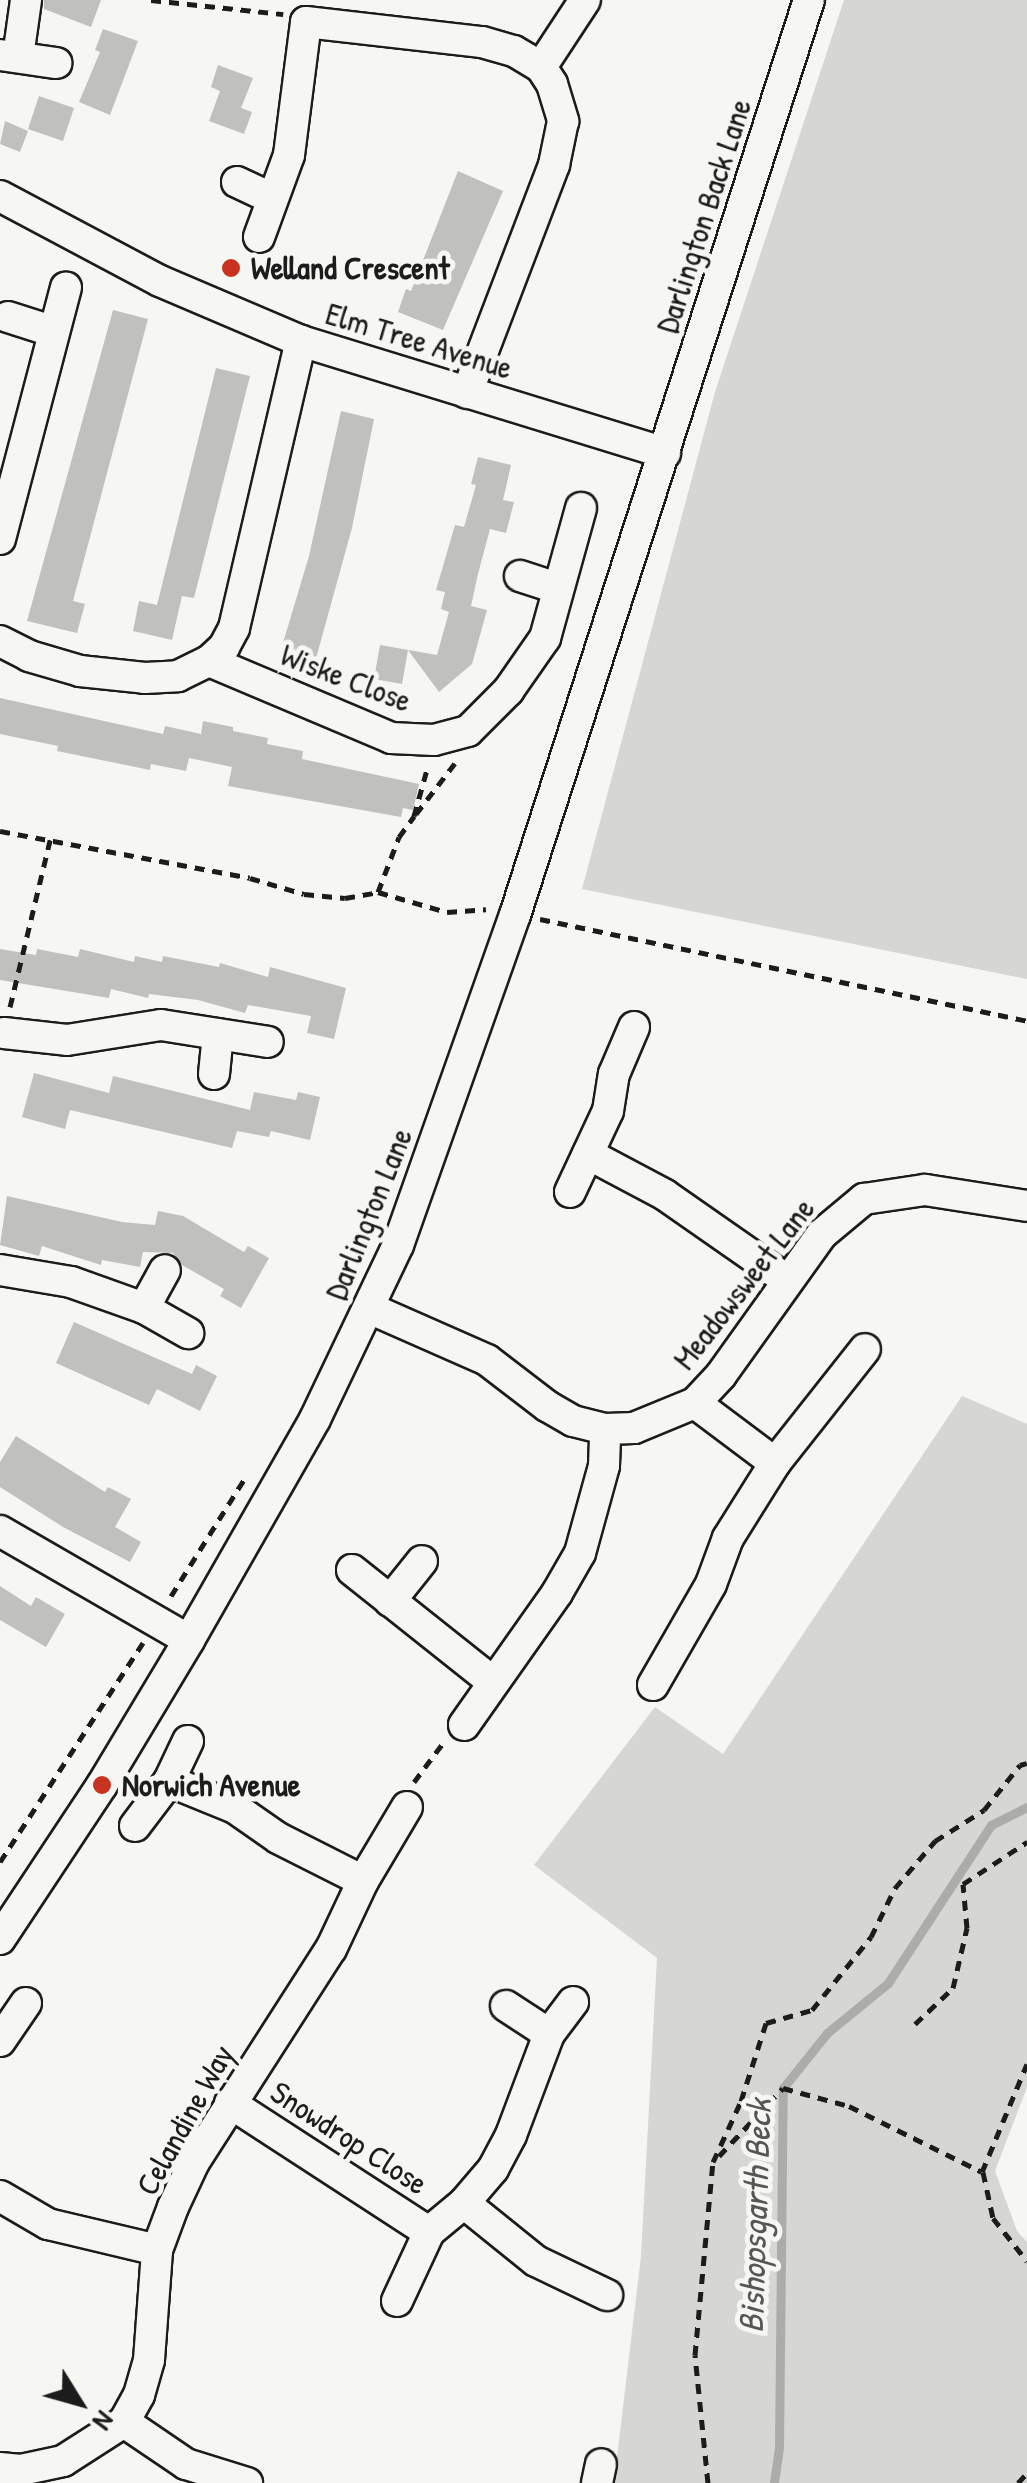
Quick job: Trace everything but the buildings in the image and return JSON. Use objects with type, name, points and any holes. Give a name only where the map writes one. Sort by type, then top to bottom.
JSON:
[{"type":"street","points":[[26,0],[9,56],[56,63]]},
{"type":"street","points":[[541,67],[585,0]]},
{"type":"street","name":"Darlington Back Lane","points":[[665,452],[809,0]]},
{"type":"street","points":[[259,237],[289,155],[306,13],[482,42],[514,50],[541,67],[552,84],[563,121],[554,165],[468,393]]},
{"type":"street","points":[[238,182],[272,198]]},
{"type":"street","name":"Elm Tree Avenue","points":[[0,196],[160,280],[301,341],[665,452]]},
{"type":"street","points":[[0,538],[66,287]]},
{"type":"street","points":[[8,316],[52,332]]},
{"type":"street","points":[[0,641],[29,656],[104,674],[178,676],[209,661],[234,628],[301,341]]},
{"type":"street","name":"Darlington Lane","points":[[0,1939],[102,1786],[190,1640],[315,1420],[369,1308],[417,1194],[502,920],[665,452]]},
{"type":"street","name":"Wiske Close","points":[[209,661],[391,738],[434,740],[468,730],[508,690],[545,638],[581,508]]},
{"type":"street","points":[[520,576],[558,588]]},
{"type":"street","points":[[1,1037],[68,1040],[161,1026],[268,1042]]},
{"type":"street","points":[[570,1192],[608,1111],[614,1074],[634,1027]]},
{"type":"street","points":[[214,1074],[218,1034]]},
{"type":"street","points":[[588,1154],[665,1196],[787,1280]]},
{"type":"street","name":"Meadowsweet Lane","points":[[605,1430],[634,1428],[694,1403],[722,1375],[831,1224],[864,1199],[926,1190],[1027,1206]]},
{"type":"street","points":[[0,1270],[71,1282],[144,1308],[188,1333]]},
{"type":"street","points":[[144,1308],[165,1270]]},
{"type":"street","points":[[369,1308],[487,1360],[547,1406],[573,1421],[605,1430],[604,1466],[580,1553],[558,1593],[464,1726]]},
{"type":"street","points":[[653,1685],[710,1584],[728,1538],[776,1463],[865,1348]]},
{"type":"street","points":[[694,1403],[776,1463]]},
{"type":"street","points":[[0,1532],[190,1640]]},
{"type":"street","points":[[390,1601],[422,1561]]},
{"type":"street","points":[[352,1570],[494,1682]]},
{"type":"street","points":[[135,1826],[169,1781],[188,1741]]},
{"type":"street","points":[[169,1781],[235,1808],[278,1838],[363,1880]]},
{"type":"street","name":"Celandine Way","points":[[124,2422],[139,2395],[149,2360],[157,2250],[194,2162],[331,1949],[363,1880],[407,1807]]},
{"type":"street","name":"Snowdrop Close","points":[[397,2301],[429,2232],[464,2203],[492,2170],[511,2135],[549,2034],[573,2002]]},
{"type":"street","points":[[0,2041],[26,2003]]},
{"type":"street","points":[[506,2006],[549,2034]]},
{"type":"street","name":"Snowdrop Close","points":[[230,2103],[429,2232]]},
{"type":"street","points":[[0,2196],[30,2218],[157,2250]]},
{"type":"street","points":[[464,2203],[536,2261],[607,2296]]},
{"type":"street","points":[[0,2468],[21,2470],[63,2461],[124,2422],[186,2464],[247,2483]]},
{"type":"path","points":[[152,1],[306,13]]},
{"type":"path","points":[[414,816],[434,740]]},
{"type":"path","points":[[378,892],[399,838],[460,757]]},
{"type":"path","points":[[0,832],[250,878],[304,894],[345,898],[378,892],[447,912],[493,909],[502,920],[1027,1021]]},
{"type":"path","points":[[1,1037],[50,840]]},
{"type":"path","points":[[164,1607],[248,1475]]},
{"type":"path","points":[[0,1862],[145,1641]]},
{"type":"path","points":[[407,1807],[407,1792],[452,1730],[464,1726]]},
{"type":"path","points":[[708,2483],[695,2355],[714,2162],[741,2101],[766,2023],[812,2010],[871,1937],[895,1888],[934,1841],[984,1810],[1020,1765],[1027,1763]]},
{"type":"path","points":[[916,2024],[953,1988],[967,1928],[963,1884],[1027,1842]]},
{"type":"path","points":[[1027,2064],[982,2172],[993,2218],[1027,2261]]},
{"type":"path","points":[[714,2162],[783,2088],[849,2106],[982,2172]]},
{"type":"path","points":[[1018,2483],[1027,2473]]},
{"type":"shaded area","points":[[844,0],[1027,0],[1027,979],[582,889],[715,392]]},
{"type":"shaded area","points":[[962,1396],[1027,1424],[1027,2087],[995,2171],[1017,2231],[1027,2242],[1027,2483],[614,2483],[641,2256],[657,1958],[534,1865],[655,1707],[723,1754]]},
{"type":"waterway","name":"Bishopsgarth Beck","points":[[774,2483],[779,2446],[783,2088],[827,2033],[888,1983],[991,1825],[1027,1807]]},
{"type":"place","name":"Welland Crescent","points":[[231,268]]},
{"type":"place","name":"Norwich Avenue","points":[[102,1785]]}]
